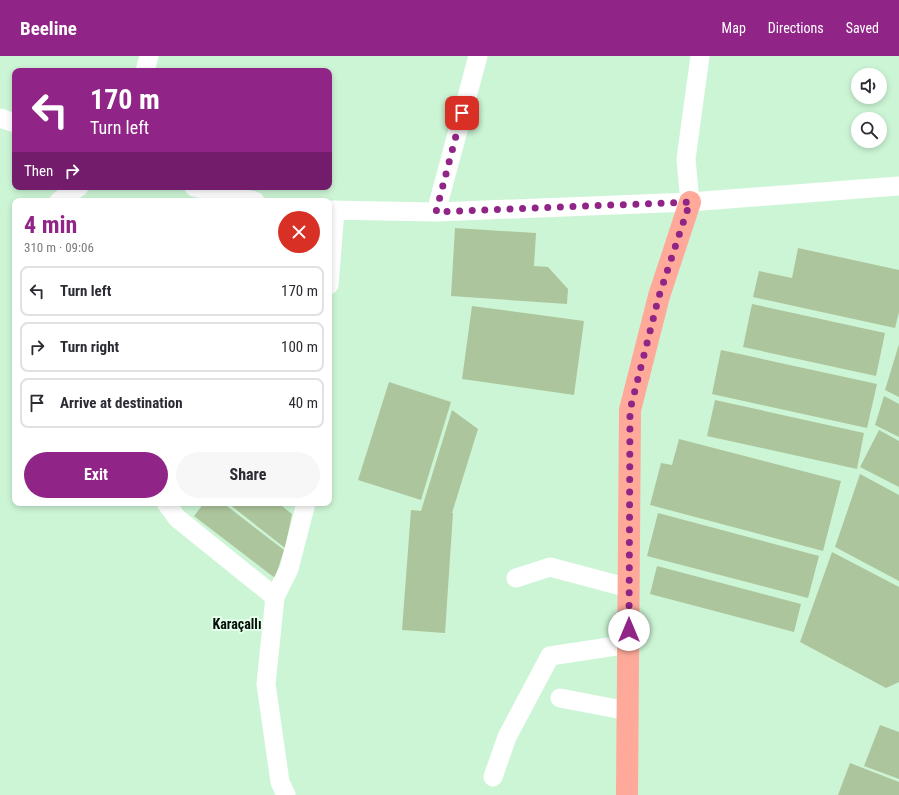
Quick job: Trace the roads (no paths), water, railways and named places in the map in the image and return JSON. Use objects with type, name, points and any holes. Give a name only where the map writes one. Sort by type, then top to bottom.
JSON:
[{"type":"main road","points":[[627,795],[630,410],[659,296],[690,202]]},
{"type":"street","points":[[146,68],[149,56]]},
{"type":"street","points":[[436,212],[478,56]]},
{"type":"street","points":[[690,202],[686,159],[700,56]]},
{"type":"street","points":[[0,118],[12,122]]},
{"type":"street","points":[[332,210],[436,212],[690,202],[899,186]]},
{"type":"street","points":[[63,198],[75,190]]},
{"type":"street","points":[[207,190],[242,198]]},
{"type":"street","points":[[168,506],[177,518],[275,597]]},
{"type":"street","points":[[286,795],[280,782],[266,684],[275,597],[289,569],[305,506]]},
{"type":"street","points":[[516,578],[550,567],[629,588]]},
{"type":"street","points":[[493,777],[507,737],[550,656],[629,644]]},
{"type":"street","points":[[560,698],[628,711]]},
{"type":"district","name":"Karaçallı","points":[[237,624]]}]
